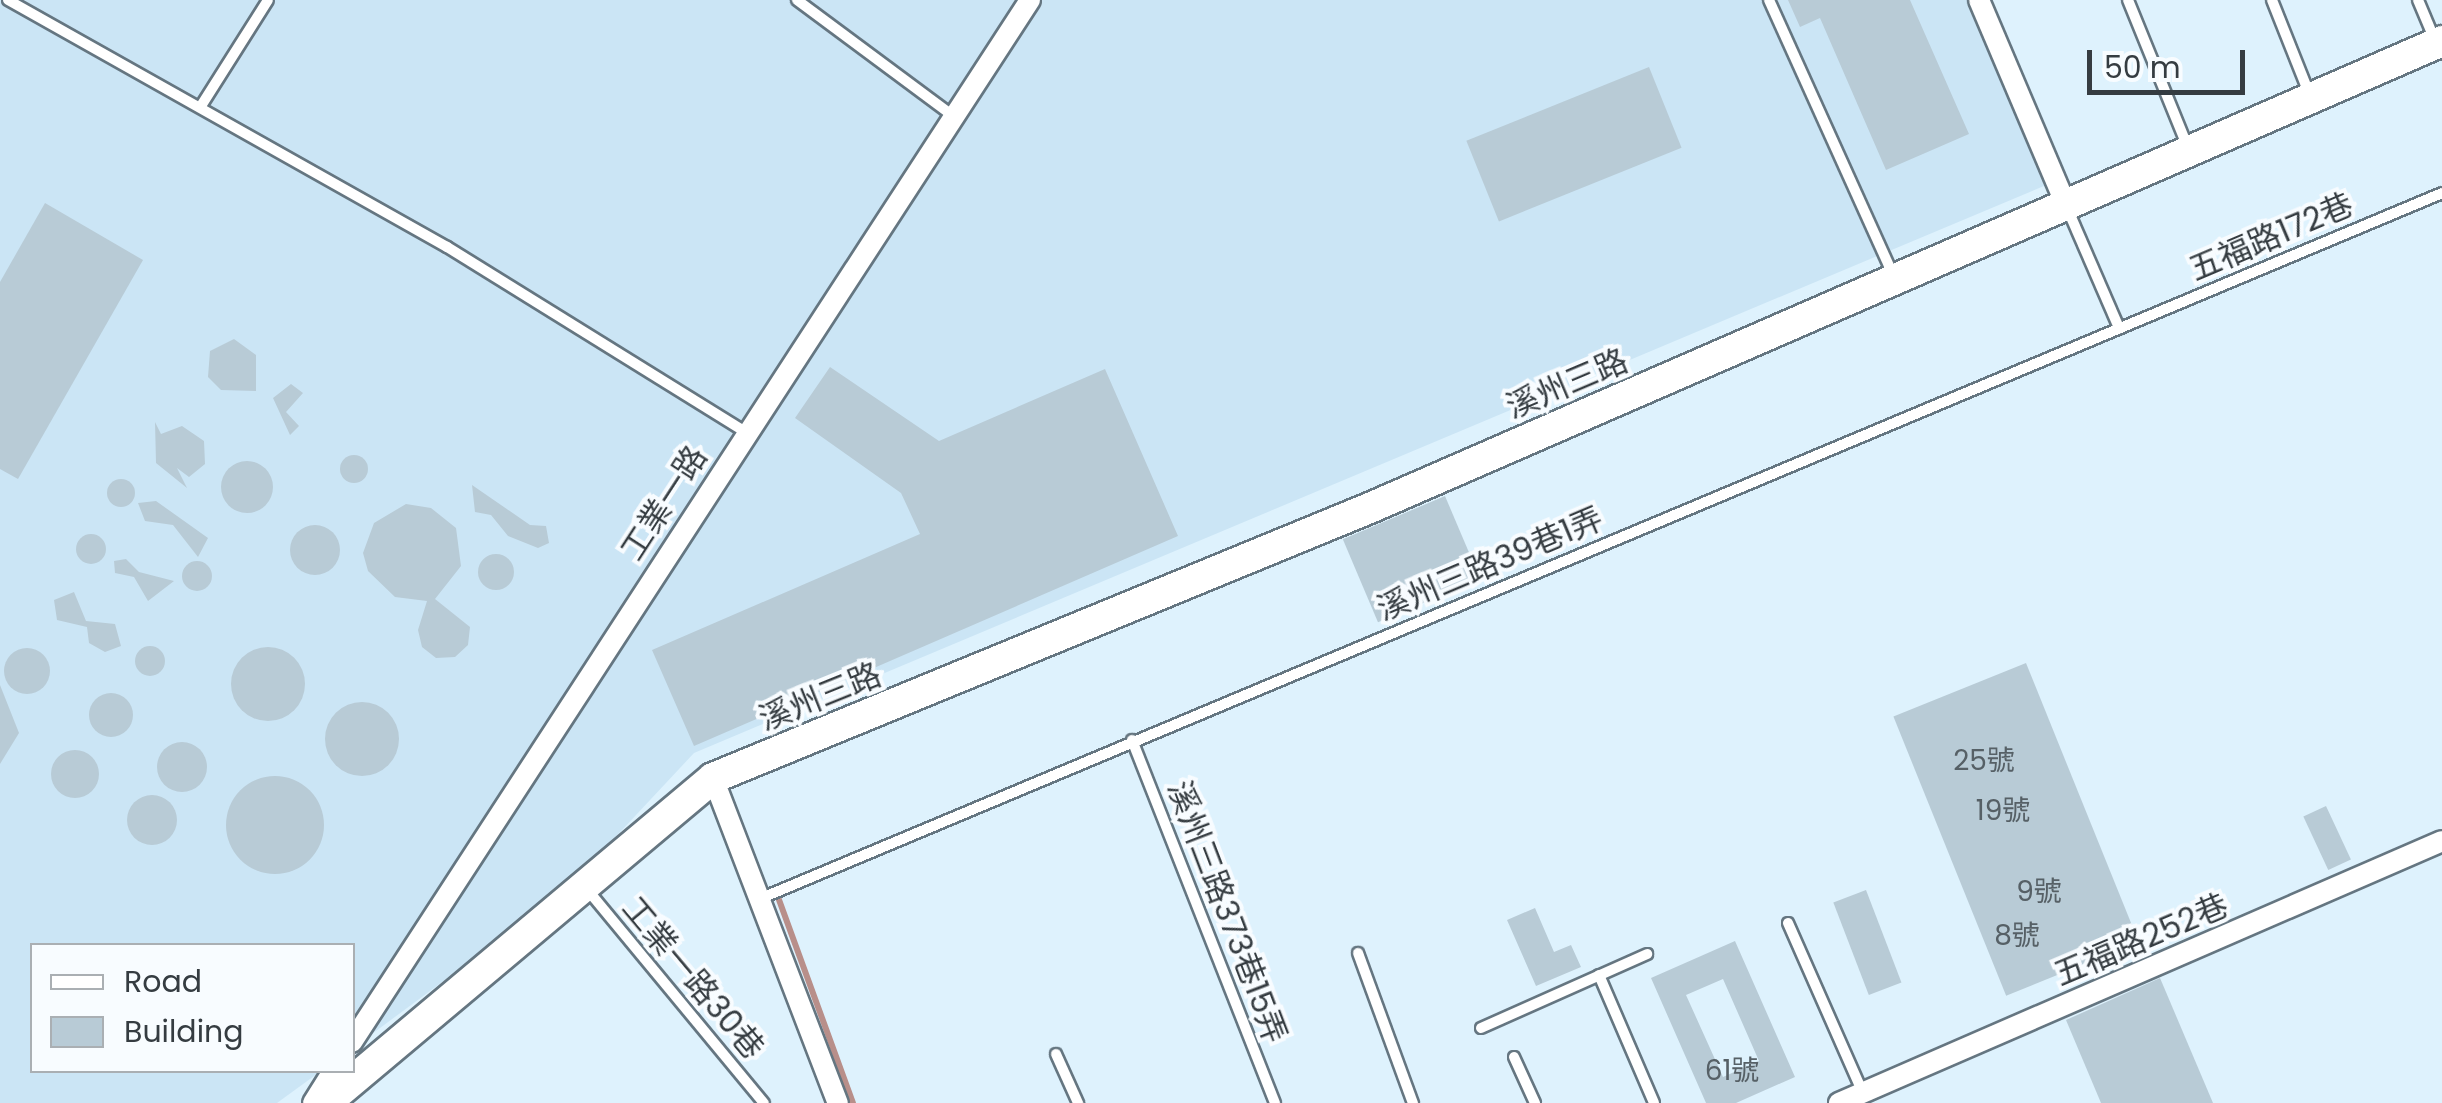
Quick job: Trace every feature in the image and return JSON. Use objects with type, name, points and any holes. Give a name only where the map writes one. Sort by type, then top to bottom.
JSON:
[{"type":"street","name":"工業一路","points":[[355,1037],[745,432],[957,118],[1030,0]]},
{"type":"street","points":[[1979,0],[2066,203]]},
{"type":"street","name":"溪州三路","points":[[326,1103],[713,778],[1896,280],[2439,42]]},
{"type":"street","points":[[713,778],[756,900],[838,1103]]},
{"type":"street","name":"五福路252巷","points":[[1839,1103],[2442,841]]},
{"type":"street","points":[[313,1103],[332,1073]]},
{"type":"lane","points":[[8,0],[201,106],[745,432]]},
{"type":"lane","points":[[201,106],[268,0]]},
{"type":"lane","points":[[797,0],[957,118]]},
{"type":"lane","points":[[1768,0],[1896,280]]},
{"type":"lane","points":[[2128,0],[2189,150]]},
{"type":"lane","points":[[2272,0],[2311,99]]},
{"type":"lane","points":[[2418,0],[2439,42]]},
{"type":"lane","name":"五福路172巷","points":[[2120,328],[2442,192]]},
{"type":"lane","points":[[2066,203],[2120,328]]},
{"type":"lane","name":"溪州三路39巷1弄","points":[[756,900],[2120,328]]},
{"type":"lane","name":"溪州三路373巷15弄","points":[[1132,740],[1275,1103]]},
{"type":"lane","name":"工業一路30巷","points":[[584,885],[764,1103]]},
{"type":"lane","points":[[1788,924],[1863,1093]]},
{"type":"lane","points":[[1358,952],[1413,1103]]},
{"type":"lane","points":[[1481,1028],[1647,954]]},
{"type":"lane","points":[[1600,975],[1654,1103]]},
{"type":"lane","points":[[1056,1054],[1078,1103]]},
{"type":"lane","points":[[1514,1057],[1534,1103]]},
{"type":"shaded area","points":[[0,0],[1988,0],[2063,178],[694,753],[565,891],[355,1047],[355,943],[30,943],[30,1073],[318,1073],[277,1103],[0,1103]]},
{"type":"building","points":[[1788,0],[1910,0],[1969,134],[1886,170],[1820,18],[1800,27]]},
{"type":"building","points":[[1649,67],[1682,148],[1499,221],[1466,141]]},
{"type":"building","points":[[45,203],[143,260],[18,479],[0,469],[0,282]]},
{"type":"building","points":[[234,339],[256,355],[256,391],[221,390],[208,377],[210,351]]},
{"type":"building","points":[[830,367],[939,441],[1105,369],[1178,536],[694,746],[652,650],[920,534],[901,493],[795,418]]},
{"type":"building","points":[[291,384],[303,393],[286,412],[299,426],[290,435],[273,398]]},
{"type":"building","points":[[155,422],[161,434],[182,426],[204,441],[205,464],[189,477],[177,468],[187,488],[156,463]]},
{"type":"building","points":[[354,455],[364,459],[368,469],[364,479],[354,483],[344,479],[340,469],[344,459]]},
{"type":"building","points":[[247,461],[266,468],[273,487],[266,506],[247,513],[228,506],[221,487],[228,468]]},
{"type":"building","points":[[121,479],[131,483],[135,493],[131,503],[121,507],[111,503],[107,493],[111,483]]},
{"type":"building","points":[[472,485],[530,525],[546,526],[549,543],[538,548],[508,536],[491,515],[475,512]]},
{"type":"building","points":[[1445,496],[1480,579],[1378,622],[1343,539]]},
{"type":"building","points":[[156,501],[208,538],[198,557],[173,525],[145,521],[138,503]]},
{"type":"building","points":[[406,504],[431,508],[456,528],[461,566],[435,599],[470,627],[468,645],[455,657],[436,658],[422,647],[418,630],[427,601],[395,597],[368,571],[363,553],[374,523]]},
{"type":"building","points":[[315,525],[332,533],[340,550],[332,567],[315,575],[298,567],[290,550],[298,533]]},
{"type":"building","points":[[91,534],[105,543],[106,549],[97,563],[91,564],[77,555],[76,549],[85,535]]},
{"type":"building","points":[[496,554],[509,559],[514,572],[509,585],[496,590],[483,585],[478,572],[483,559]]},
{"type":"building","points":[[126,559],[139,572],[174,581],[148,601],[134,577],[115,573],[114,561]]},
{"type":"building","points":[[197,561],[208,565],[212,576],[208,587],[197,591],[186,587],[182,576],[186,565]]},
{"type":"building","points":[[74,592],[86,621],[115,624],[121,646],[105,652],[89,643],[87,627],[57,620],[54,600]]},
{"type":"building","points":[[150,646],[161,650],[165,661],[161,672],[150,676],[139,672],[135,661],[139,650]]},
{"type":"building","points":[[268,647],[294,658],[305,684],[294,710],[268,721],[242,710],[231,684],[242,658]]},
{"type":"building","points":[[27,648],[43,655],[50,671],[43,687],[27,694],[11,687],[4,671],[11,655]]},
{"type":"building","points":[[2026,663],[2139,942],[2006,996],[1893,717]]},
{"type":"building","points":[[0,685],[19,733],[0,764]]},
{"type":"building","points":[[111,693],[127,699],[133,715],[127,731],[111,737],[95,731],[89,715],[95,699]]},
{"type":"building","points":[[362,702],[388,713],[399,739],[388,765],[362,776],[336,765],[325,739],[336,713]]},
{"type":"building","points":[[182,742],[199,750],[207,767],[199,784],[182,792],[165,784],[157,767],[165,750]]},
{"type":"building","points":[[75,750],[92,757],[99,774],[92,791],[75,798],[58,791],[51,774],[58,757]]},
{"type":"building","points":[[275,776],[302,784],[316,798],[324,825],[316,852],[302,866],[275,874],[248,866],[234,852],[226,825],[234,798],[248,784]]},
{"type":"building","points":[[152,795],[169,803],[177,820],[169,837],[152,845],[135,837],[127,820],[135,803]]},
{"type":"building","points":[[2326,806],[2351,859],[2328,870],[2303,817]]},
{"type":"building","points":[[1866,890],[1901,982],[1869,995],[1833,903]]},
{"type":"building","points":[[1535,908],[1554,952],[1571,945],[1581,967],[1536,986],[1507,920]]},
{"type":"building","points":[[1735,941],[1795,1077],[1736,1103],[1706,1103],[1651,978]],"holes":[[[1723,979],[1759,1061],[1723,1077],[1686,995]]]},
{"type":"building","points":[[2160,978],[2213,1103],[2101,1103],[2066,1020]]},
{"type":"waterway","points":[[778,897],[853,1103]]}]
